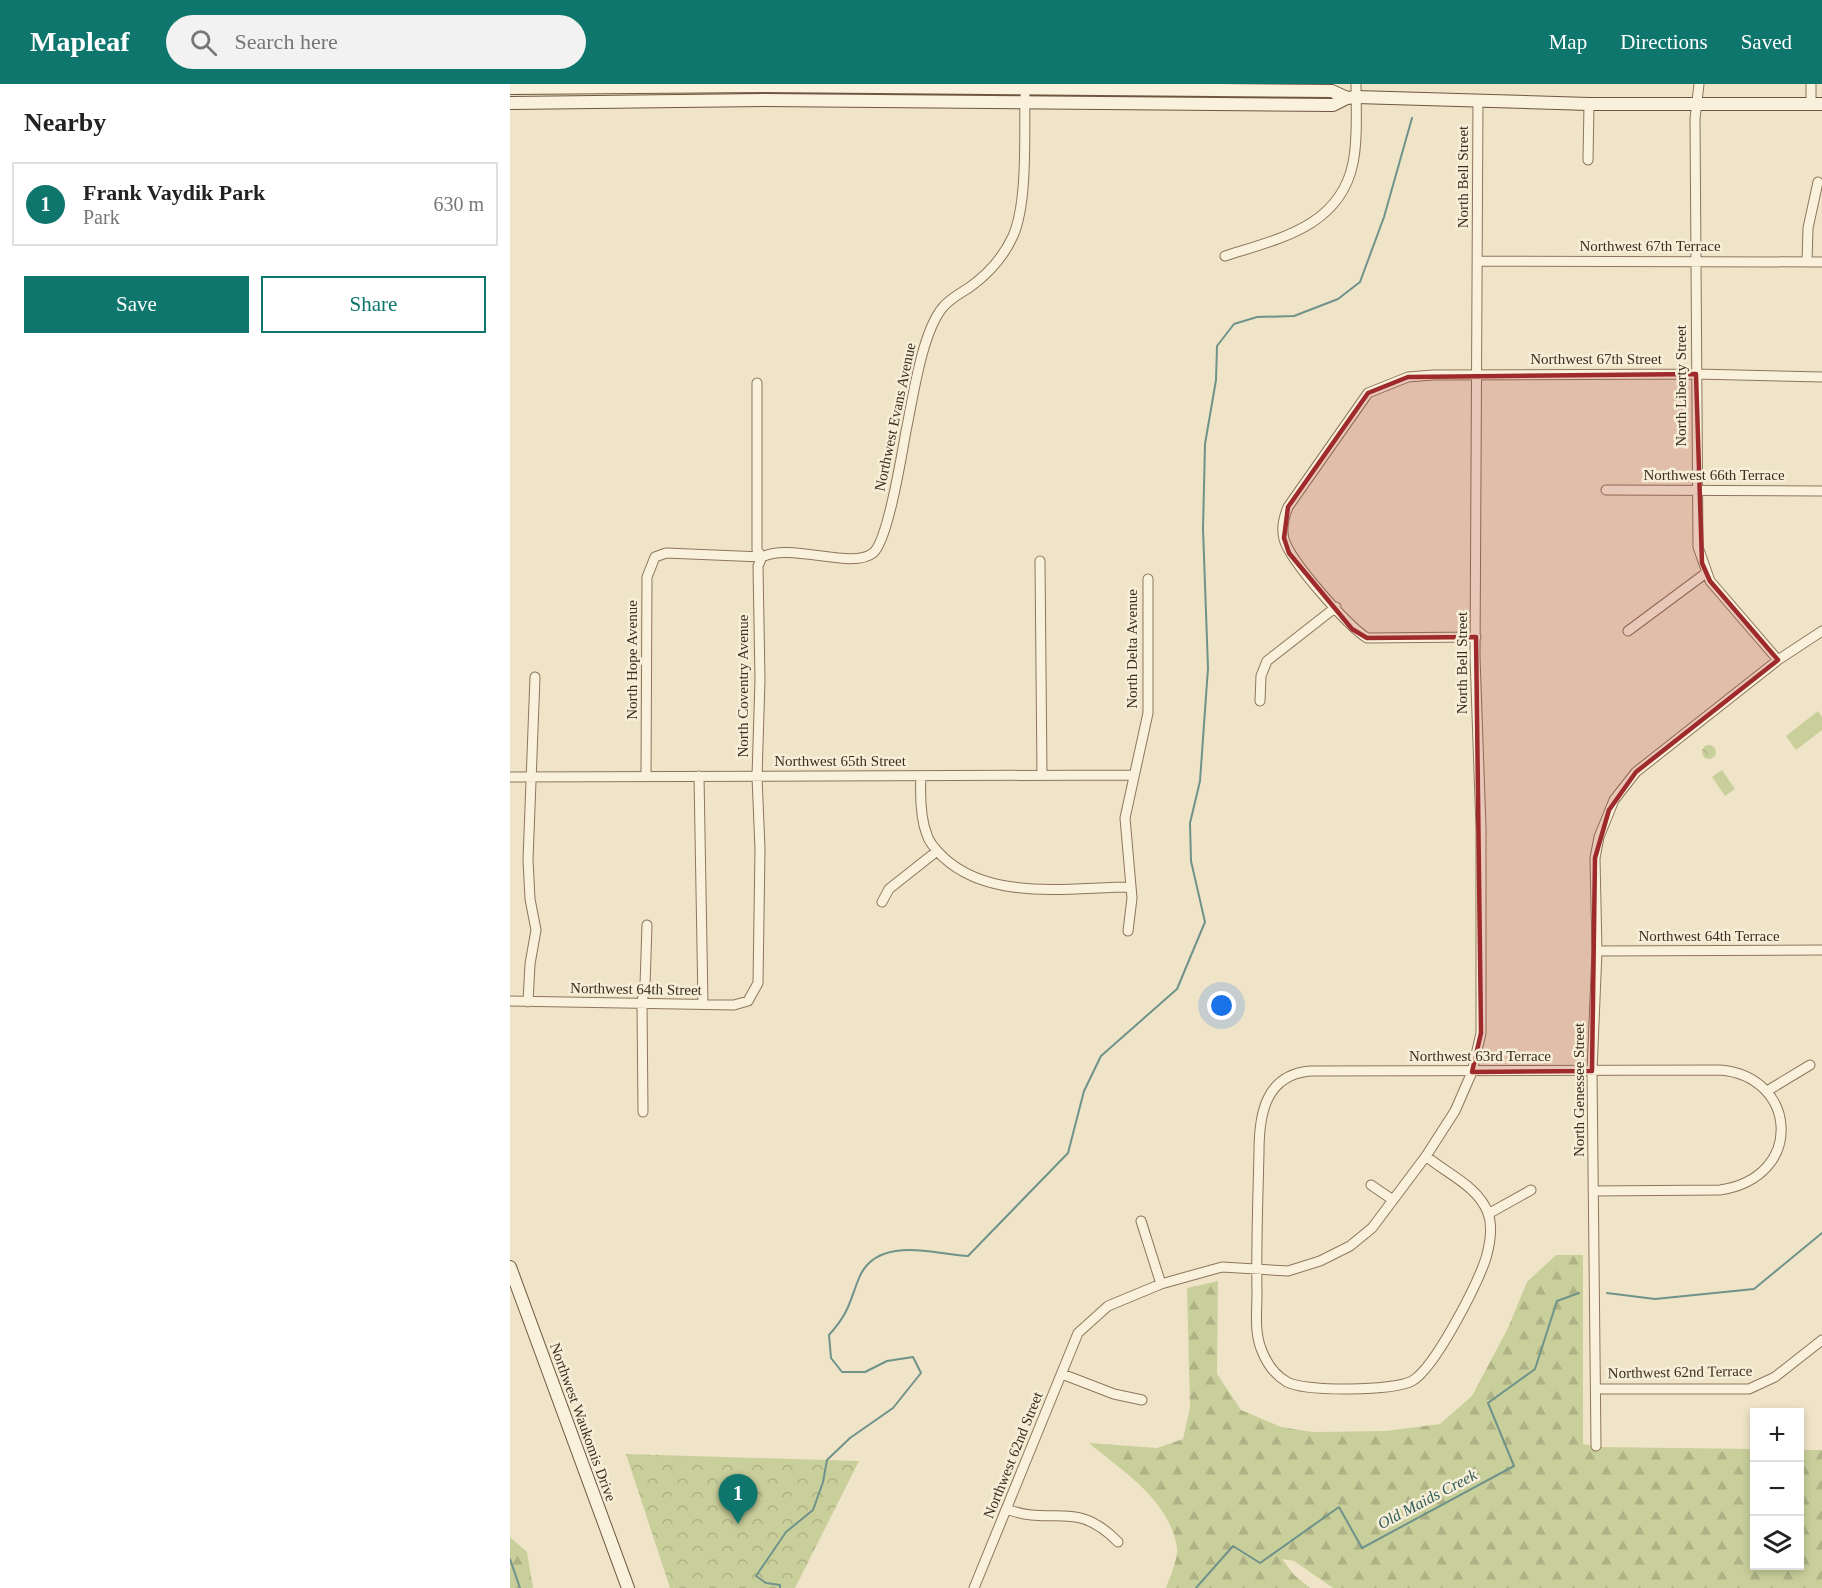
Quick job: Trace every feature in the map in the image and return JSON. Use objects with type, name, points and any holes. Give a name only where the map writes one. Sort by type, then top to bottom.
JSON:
[{"type":"main road","points":[[510,87],[764,85],[1025,88],[1202,87],[1332,91],[1351,98],[1478,102],[1589,105],[1817,104]]},
{"type":"main road","points":[[764,85],[764,100]]},
{"type":"main road","points":[[510,103],[764,100],[1333,105],[1351,98]]},
{"type":"main road","name":"Northwest Waukomis Drive","points":[[510,1267],[628,1588]]},
{"type":"street","points":[[1225,256],[1306,228],[1336,200],[1353,164],[1351,98],[1356,84]]},
{"type":"street","name":"North Liberty Street","points":[[1699,84],[1695,119],[1698,547],[1706,573],[1778,660]]},
{"type":"street","points":[[1811,84],[1817,104]]},
{"type":"street","points":[[547,85],[547,102]]},
{"type":"street","points":[[1201,104],[1202,87]]},
{"type":"street","name":"Northwest Evans Avenue","points":[[762,557],[778,553],[856,558],[873,553],[879,547],[889,514],[925,345],[945,304],[990,270],[1006,250],[1019,220],[1025,88]]},
{"type":"street","name":"North Bell Street","points":[[1078,1333],[1108,1306],[1161,1284],[1222,1267],[1288,1271],[1335,1254],[1372,1228],[1426,1156],[1455,1111],[1472,1072],[1481,1033],[1481,828],[1476,637],[1479,375],[1478,102]]},
{"type":"street","points":[[1588,160],[1589,105]]},
{"type":"street","points":[[1807,262],[1808,228],[1818,182]]},
{"type":"street","name":"Northwest 67th Terrace","points":[[1478,261],[1822,262]]},
{"type":"street","name":"Northwest 67th Street","points":[[1476,637],[1367,638],[1352,629],[1289,553],[1282,528],[1288,507],[1368,393],[1408,377],[1696,374],[1822,377]]},
{"type":"street","name":"North Coventry Avenue","points":[[755,990],[761,970],[757,777],[760,680],[758,566],[762,557],[757,550],[757,383]]},
{"type":"street","name":"Northwest 66th Terrace","points":[[1606,490],[1696,488],[1822,490]]},
{"type":"street","name":"North Hope Avenue","points":[[646,776],[647,577],[655,557],[666,553],[762,557]]},
{"type":"street","points":[[1040,561],[1042,775]]},
{"type":"street","points":[[1628,631],[1706,573]]},
{"type":"street","name":"North Delta Avenue","points":[[1128,931],[1131,887],[1125,818],[1148,712],[1148,579]]},
{"type":"street","points":[[1260,701],[1261,676],[1267,661],[1336,608]]},
{"type":"street","name":"North Genessee Street","points":[[1596,1446],[1592,1071],[1597,951],[1595,858],[1601,828],[1624,786],[1657,755],[1778,660],[1822,632]]},
{"type":"street","points":[[528,1002],[530,964],[536,930],[530,898],[528,861],[535,676]]},
{"type":"street","name":"Northwest 65th Street","points":[[510,777],[1134,775]]},
{"type":"street","points":[[699,776],[703,1004]]},
{"type":"street","points":[[921,776],[921,796],[927,836],[937,851],[952,865],[971,877],[1002,887],[1131,887]]},
{"type":"street","points":[[882,902],[889,889],[937,851]]},
{"type":"street","points":[[643,1112],[642,1003],[645,985],[647,925]]},
{"type":"street","name":"Northwest 64th Terrace","points":[[1597,951],[1822,950]]},
{"type":"street","name":"Northwest 64th Street","points":[[510,1001],[734,1005],[748,1001],[755,990]]},
{"type":"street","points":[[1593,1191],[1720,1190],[1739,1187],[1756,1179],[1771,1166],[1779,1148],[1777,1109],[1767,1091],[1810,1065]]},
{"type":"street","name":"Northwest 63rd Terrace","points":[[1256,1270],[1259,1129],[1268,1097],[1283,1077],[1293,1072],[1729,1070],[1747,1077],[1767,1091]]},
{"type":"street","points":[[1256,1270],[1257,1338],[1272,1370],[1288,1383],[1307,1387],[1372,1389],[1396,1387],[1425,1372],[1440,1353],[1486,1258],[1491,1227],[1488,1214],[1479,1196],[1426,1156]]},
{"type":"street","points":[[1371,1185],[1393,1200]]},
{"type":"street","points":[[1488,1214],[1531,1190]]},
{"type":"street","points":[[1141,1221],[1161,1284]]},
{"type":"street","name":"Northwest 62nd Street","points":[[974,1588],[1078,1333]]},
{"type":"street","name":"Northwest 62nd Terrace","points":[[1596,1389],[1749,1389],[1775,1377],[1822,1340]]},
{"type":"street","points":[[1062,1374],[1114,1394],[1142,1400]]},
{"type":"street","points":[[1007,1509],[1027,1514],[1076,1515],[1105,1528],[1118,1542]]},
{"type":"highlighted area","points":[[1696,374],[1702,563],[1710,581],[1778,660],[1636,772],[1609,810],[1595,858],[1592,1071],[1472,1072],[1481,1033],[1476,637],[1367,638],[1352,629],[1289,553],[1284,538],[1288,507],[1368,393],[1408,377]]},
{"type":"green space","points":[[1818,711],[1822,717],[1822,730],[1796,750],[1786,736]]},
{"type":"green space","points":[[1706,745],[1712,745],[1716,752],[1712,759],[1706,759],[1702,755],[1702,749]]},
{"type":"green space","points":[[1722,770],[1735,789],[1725,796],[1712,777]]},
{"type":"green space","points":[[1556,1255],[1583,1255],[1583,1444],[1602,1447],[1750,1449],[1750,1570],[1804,1570],[1804,1450],[1822,1450],[1822,1588],[1333,1588],[1294,1561],[1282,1559],[1294,1575],[1310,1588],[1166,1588],[1175,1563],[1177,1548],[1173,1531],[1165,1515],[1143,1488],[1089,1443],[1157,1448],[1183,1439],[1190,1408],[1187,1288],[1218,1281],[1217,1374],[1241,1410],[1281,1427],[1312,1432],[1386,1431],[1440,1424],[1472,1396],[1508,1328],[1527,1282]]},
{"type":"green space","points":[[626,1454],[859,1461],[795,1588],[670,1588]]},
{"type":"green space","points":[[510,1537],[527,1552],[533,1588],[510,1588]]},
{"type":"waterway","points":[[780,1588],[780,1585],[766,1583],[756,1576],[786,1532],[813,1510],[823,1482],[827,1460],[850,1438],[893,1408],[921,1373],[913,1357],[887,1361],[865,1372],[842,1372],[831,1358],[829,1335],[845,1314],[859,1278],[867,1265],[879,1256],[908,1250],[968,1256],[1068,1153],[1084,1091],[1101,1056],[1177,989],[1205,922],[1191,861],[1190,823],[1200,781],[1208,668],[1203,529],[1205,444],[1216,380],[1217,346],[1234,324],[1257,317],[1294,316],[1338,299],[1360,282],[1384,217],[1412,118]]},
{"type":"waterway","name":"Old Maids Creek","points":[[1607,1293],[1655,1299],[1754,1289],[1822,1233]]},
{"type":"waterway","name":"Old Maids Creek","points":[[1196,1588],[1233,1546],[1260,1563],[1339,1507],[1362,1548],[1514,1466],[1488,1403],[1535,1369],[1557,1301],[1579,1293]]},
{"type":"waterway","points":[[510,1559],[520,1588]]},
{"type":"place","name":"Frank Vaydik Park","points":[[738,1524]]}]
